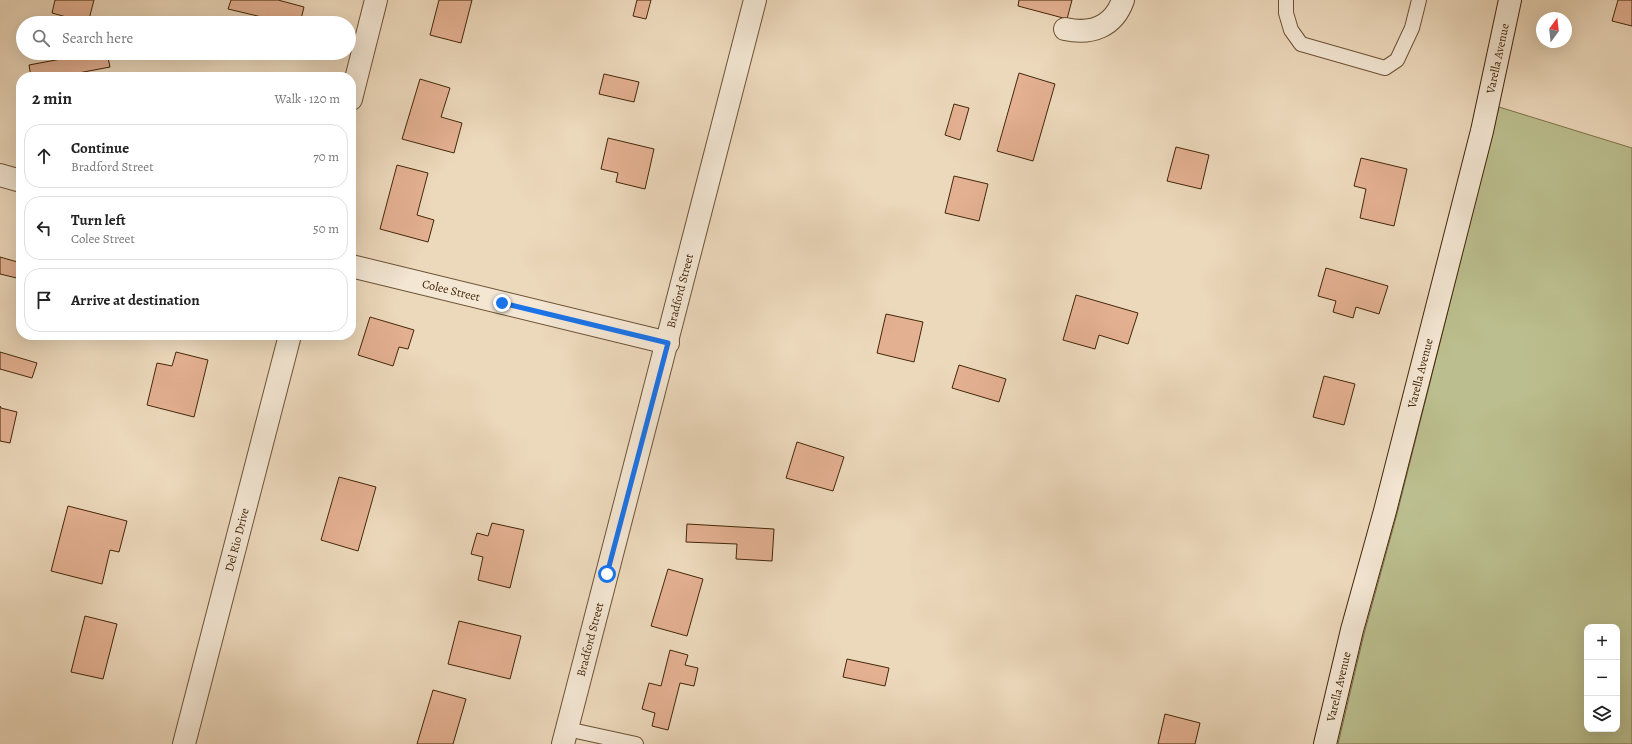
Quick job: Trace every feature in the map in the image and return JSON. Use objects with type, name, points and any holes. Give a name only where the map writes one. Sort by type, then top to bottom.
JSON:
[{"type":"street","points":[[356,79],[376,0]]},
{"type":"street","name":"Bradford Street","points":[[565,736],[668,343],[755,0]]},
{"type":"street","points":[[1065,29],[1078,32],[1090,31],[1108,24],[1120,10],[1124,0]]},
{"type":"street","name":"Varella Avenue","points":[[1325,744],[1352,630],[1385,511],[1482,131],[1510,0]]},
{"type":"street","points":[[0,176],[16,180]]},
{"type":"street","name":"Colee Street","points":[[356,267],[668,343]]},
{"type":"street","name":"Del Rio Drive","points":[[184,744],[289,340]]},
{"type":"lane","points":[[1286,0],[1286,12],[1291,30],[1301,44],[1385,68],[1397,60],[1412,28],[1419,0]]},
{"type":"lane","points":[[565,736],[636,744]]},
{"type":"green space","points":[[1499,107],[1632,148],[1632,744],[1338,744],[1364,634],[1397,514]]},
{"type":"building","points":[[55,0],[94,0],[90,16],[63,16],[52,13]]},
{"type":"building","points":[[231,0],[278,0],[304,7],[302,16],[258,16],[228,9]]},
{"type":"building","points":[[439,0],[472,0],[461,43],[430,35]]},
{"type":"building","points":[[637,0],[651,0],[646,19],[633,16]]},
{"type":"building","points":[[1019,0],[1072,0],[1067,19],[1018,6]]},
{"type":"building","points":[[1618,0],[1632,0],[1632,26],[1612,21]]},
{"type":"building","points":[[56,60],[108,60],[110,67],[84,72],[30,72],[29,65]]},
{"type":"building","points":[[1019,73],[1055,84],[1033,161],[997,151]]},
{"type":"building","points":[[604,74],[639,82],[634,102],[599,94]]},
{"type":"building","points":[[420,79],[450,88],[441,117],[462,123],[454,153],[402,139]]},
{"type":"building","points":[[954,104],[969,108],[960,140],[945,135]]},
{"type":"building","points":[[608,138],[654,149],[645,189],[616,182],[618,173],[601,169]]},
{"type":"building","points":[[1176,147],[1209,155],[1201,189],[1167,181]]},
{"type":"building","points":[[1361,158],[1407,169],[1394,226],[1360,218],[1366,189],[1354,186]]},
{"type":"building","points":[[397,165],[428,173],[417,215],[434,220],[428,242],[380,229]]},
{"type":"building","points":[[954,176],[988,184],[979,221],[945,213]]},
{"type":"building","points":[[0,257],[16,262],[16,278],[0,274]]},
{"type":"building","points":[[1326,268],[1388,286],[1379,314],[1356,307],[1353,318],[1333,312],[1336,301],[1318,296]]},
{"type":"building","points":[[1076,295],[1138,313],[1128,344],[1099,335],[1095,349],[1063,340]]},
{"type":"building","points":[[886,314],[923,322],[914,362],[877,353]]},
{"type":"building","points":[[370,317],[414,330],[408,349],[399,347],[393,366],[358,355]]},
{"type":"building","points":[[0,352],[37,363],[32,378],[0,369]]},
{"type":"building","points":[[176,352],[208,360],[194,417],[147,405],[157,363],[172,366]]},
{"type":"building","points":[[959,365],[1006,379],[999,402],[952,388]]},
{"type":"building","points":[[1324,376],[1355,384],[1344,425],[1313,417]]},
{"type":"building","points":[[0,406],[1,408],[17,412],[10,443],[0,441]]},
{"type":"building","points":[[797,442],[844,457],[833,491],[786,478]]},
{"type":"building","points":[[339,477],[376,487],[358,551],[321,540]]},
{"type":"building","points":[[68,506],[127,521],[119,552],[110,550],[102,584],[51,571]]},
{"type":"building","points":[[492,523],[524,530],[510,588],[478,580],[483,557],[471,554],[477,533],[488,536]]},
{"type":"building","points":[[687,524],[774,529],[772,561],[736,559],[737,544],[686,542]]},
{"type":"building","points":[[668,569],[703,579],[687,636],[651,626]]},
{"type":"building","points":[[85,616],[117,624],[103,679],[71,672]]},
{"type":"building","points":[[459,621],[521,636],[510,679],[448,664]]},
{"type":"building","points":[[670,650],[688,655],[685,665],[698,668],[694,686],[680,683],[668,730],[652,726],[655,713],[642,709],[649,683],[661,686]]},
{"type":"building","points":[[847,659],[889,668],[885,686],[843,677]]},
{"type":"building","points":[[433,690],[466,699],[453,744],[417,744]]},
{"type":"building","points":[[1165,714],[1200,723],[1195,744],[1158,744]]},
{"type":"route","points":[[502,303],[668,343],[607,574]]}]
